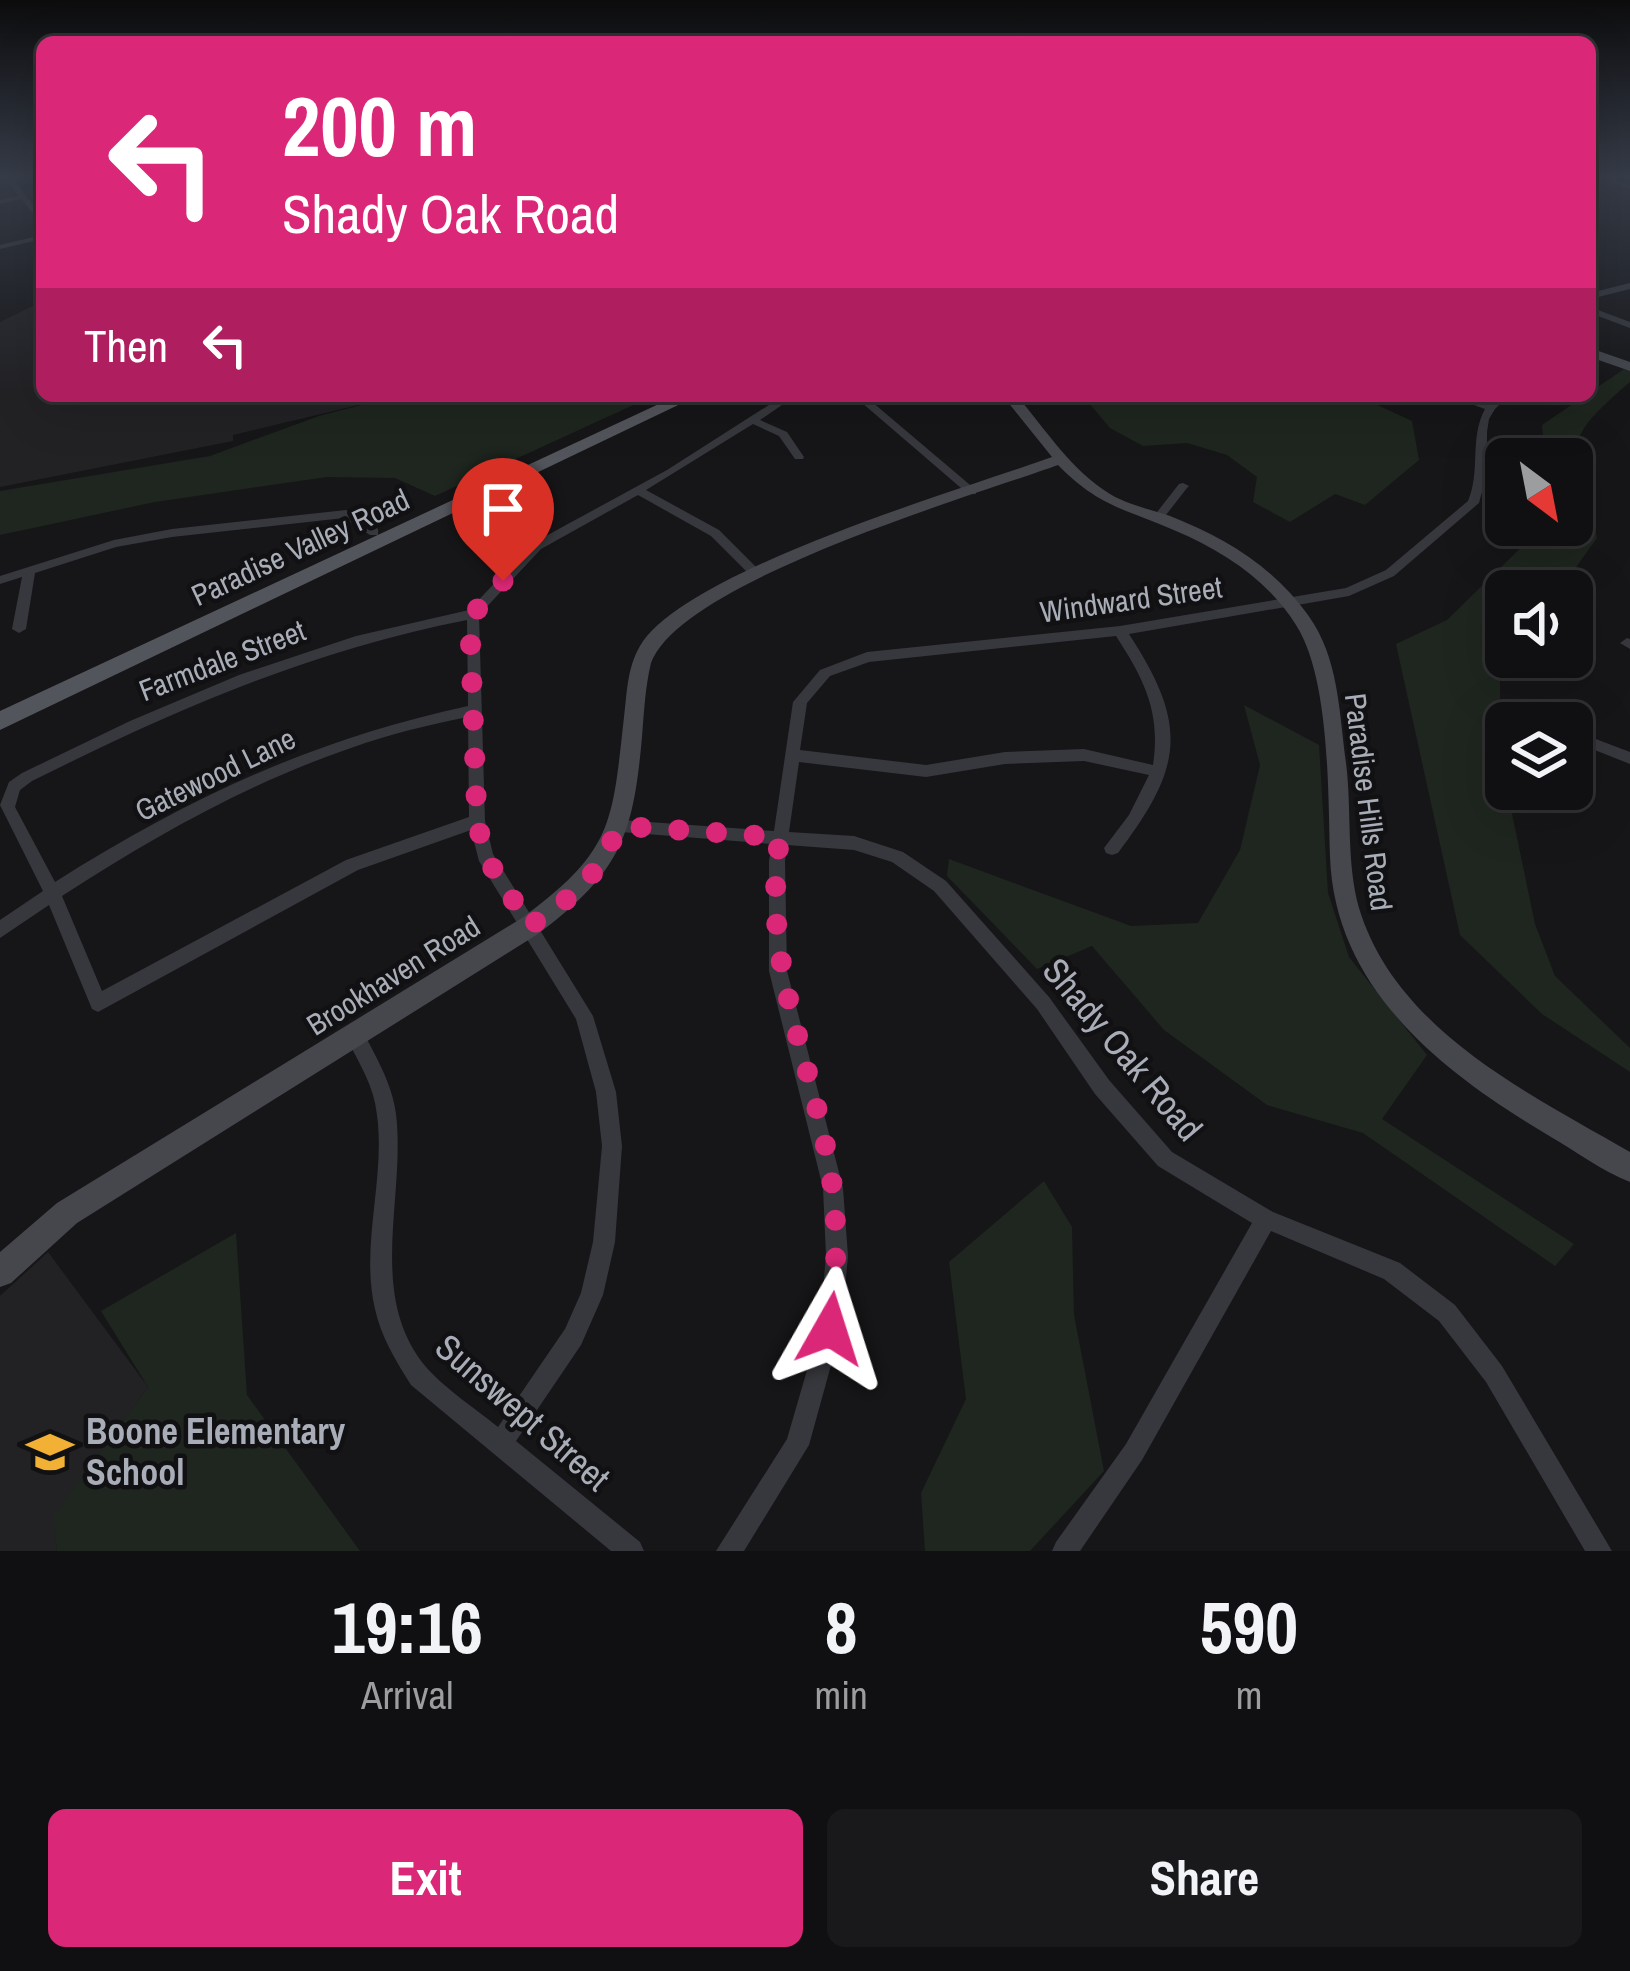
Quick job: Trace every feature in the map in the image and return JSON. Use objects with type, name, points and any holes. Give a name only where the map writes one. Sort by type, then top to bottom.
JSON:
[{"type":"main road","name":"Paradise Valley Road","points":[[0,706],[656,402]]},
{"type":"main road","name":"Paradise Valley Road","points":[[0,721],[676,402]]},
{"type":"street","points":[[1596,294],[1630,286]]},
{"type":"street","points":[[1596,312],[1630,325]]},
{"type":"street","points":[[1596,351],[1630,364]]},
{"type":"street","points":[[501,1443],[573,1337],[592,1295],[604,1242],[613,1146],[606,1092],[584,1016],[485,856],[477,821],[473,614],[537,546],[782,402]]},
{"type":"street","points":[[866,402],[972,492]]},
{"type":"street","name":"Paradise Hills Road","points":[[1015,402],[1100,494],[1235,553],[1305,623],[1322,664],[1345,828],[1342,874],[1348,911],[1378,974],[1450,1052],[1500,1090],[1630,1168]]},
{"type":"street","points":[[1473,402],[1488,407],[1495,402]]},
{"type":"street","name":"Windward Street","points":[[730,1551],[797,1445],[822,1367],[834,1292],[836,1221],[827,1156],[778,971],[780,837],[804,693],[842,664],[1120,631],[1349,592],[1382,579],[1467,509],[1480,490],[1480,422],[1488,407]]},
{"type":"street","points":[[755,421],[783,434],[799,457]]},
{"type":"street","name":"Brookhaven Road","points":[[0,1272],[68,1213],[530,926],[585,886],[621,826],[639,666],[648,647],[688,605],[756,574],[1063,458]]},
{"type":"street","points":[[1158,518],[1183,486]]},
{"type":"street","points":[[637,490],[715,532],[756,574]]},
{"type":"street","points":[[0,580],[114,544],[172,533],[346,514],[374,532]]},
{"type":"street","points":[[20,629],[29,573]]},
{"type":"street","name":"Farmdale Street","points":[[52,892],[7,806],[8,795],[27,776],[242,676],[369,636],[473,614]]},
{"type":"street","points":[[1112,848],[1143,812],[1160,772],[1163,707],[1149,672],[1120,631]]},
{"type":"street","name":"Gatewood Lane","points":[[0,930],[52,892],[271,773],[356,739],[474,710]]},
{"type":"street","points":[[1593,743],[1630,758]]},
{"type":"street","points":[[791,754],[926,771],[1068,754],[1160,772]]},
{"type":"street","points":[[52,892],[98,1003],[352,865],[477,821]]},
{"type":"street","name":"Shady Oak Road","points":[[621,826],[854,843],[898,856],[940,886],[1043,1004],[1102,1088],[1165,1159],[1267,1219],[1393,1271],[1447,1313],[1494,1374],[1599,1551]]},
{"type":"street","name":"Sunswept Street","points":[[354,1034],[387,1119],[377,1266],[384,1317],[419,1377],[631,1551]]},
{"type":"street","points":[[1064,1551],[1134,1452],[1267,1219]]},
{"type":"shaded area","points":[[36,304],[36,402],[371,402],[233,435],[233,441],[0,487],[0,322]]},
{"type":"shaded area","points":[[1624,369],[1630,371],[1630,382],[1605,404],[1580,438],[1543,438],[1542,425],[1576,402],[1596,402],[1596,388]]},
{"type":"shaded area","points":[[373,402],[640,402],[435,496],[395,478],[327,477],[155,502],[0,535],[0,491],[210,456],[319,416]]},
{"type":"shaded area","points":[[1088,402],[1371,402],[1412,421],[1419,460],[1365,505],[1335,494],[1290,522],[1253,502],[1257,477],[1227,455],[1187,443],[1143,446],[1110,428]]},
{"type":"shaded area","points":[[1523,546],[1591,546],[1574,570],[1498,570]]},
{"type":"shaded area","points":[[1485,583],[1485,678],[1500,678],[1500,702],[1485,702],[1485,810],[1511,810],[1535,924],[1555,976],[1630,1048],[1630,1072],[1542,1014],[1460,935],[1396,644],[1447,620]]},
{"type":"shaded area","points":[[1244,705],[1319,745],[1328,893],[1349,957],[1427,1055],[1382,1119],[1574,1244],[1555,1266],[1363,1133],[1267,1105],[1164,1030],[1092,946],[1037,969],[947,876],[949,859],[1131,926],[1198,923],[1240,850],[1260,765]]},
{"type":"shaded area","points":[[1044,1181],[1072,1227],[1074,1315],[1104,1471],[1030,1551],[925,1551],[921,1493],[966,1399],[949,1262]]},
{"type":"shaded area","points":[[236,1233],[247,1395],[360,1551],[57,1551],[53,1517],[148,1387],[101,1311]]},
{"type":"shaded area","name":"Boone Elementary School","points":[[48,1252],[148,1387],[54,1517],[57,1551],[0,1551],[0,1296]]},
{"type":"place","name":"Boone Elementary School","points":[[50,1452]]},
{"type":"route","points":[[503,581],[473,614],[470,629],[477,821],[485,856],[530,926],[585,886],[603,863],[621,826],[780,837],[778,971],[833,1188],[837,1256],[830,1329]]}]
